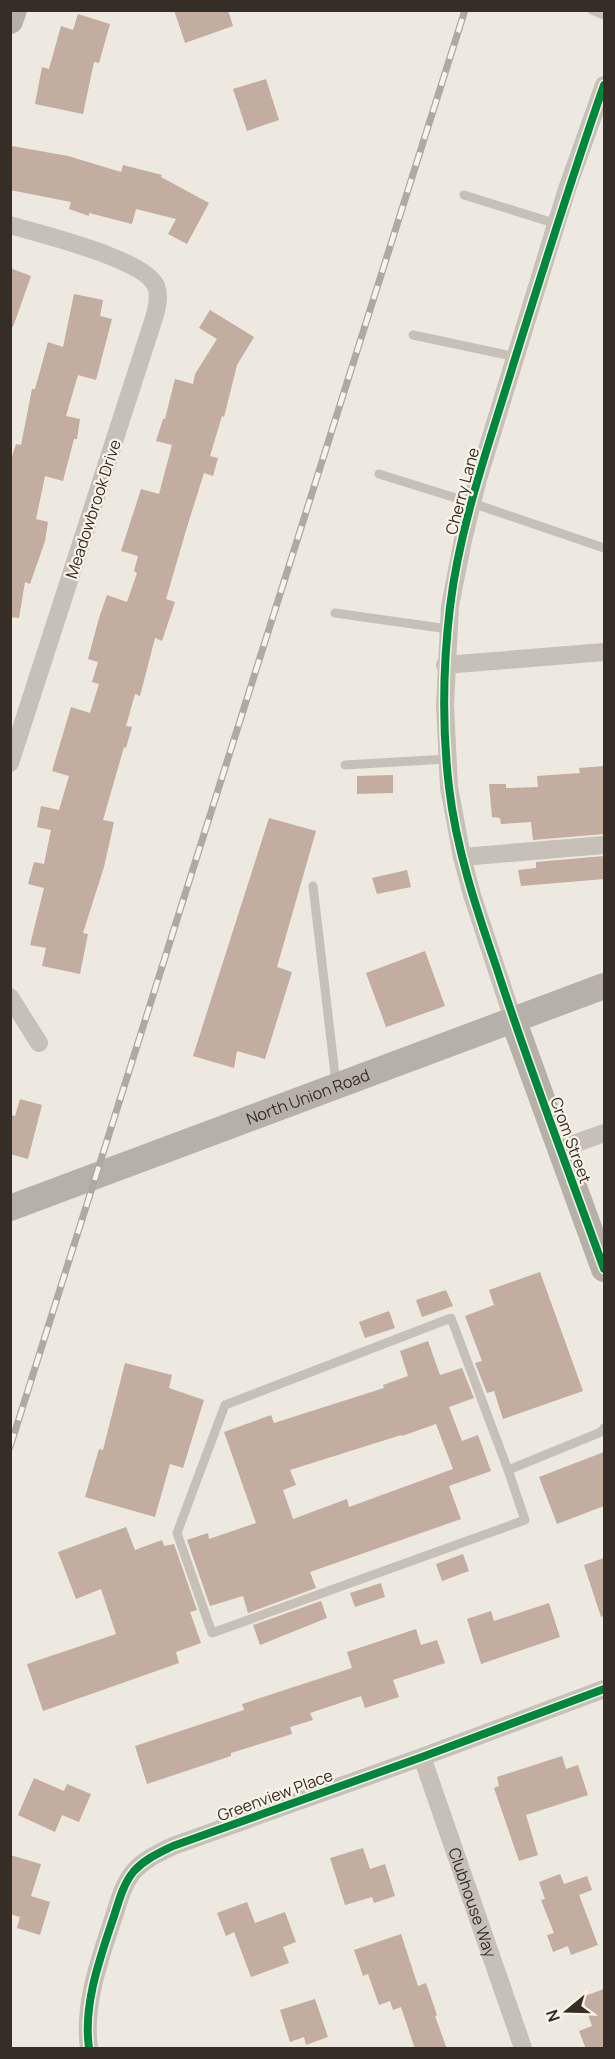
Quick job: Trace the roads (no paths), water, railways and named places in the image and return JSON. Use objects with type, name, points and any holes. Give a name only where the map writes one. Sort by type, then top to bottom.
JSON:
[{"type":"street","points":[[10,21],[14,10]]},
{"type":"street","name":"Cherry Lane","points":[[513,1019],[472,895],[462,857],[449,787],[445,665],[450,606],[472,503],[556,224],[604,85]]},
{"type":"street","name":"Meadowbrook Drive","points":[[10,225],[119,259],[145,272],[156,286],[158,302],[10,763]]},
{"type":"street","points":[[445,665],[604,652]]},
{"type":"street","points":[[462,857],[604,845]]},
{"type":"street","name":"North Union Road","points":[[10,1208],[604,986]]},
{"type":"street","points":[[10,998],[39,1043]]},
{"type":"street","name":"Crom Street","points":[[513,1019],[604,1269]]},
{"type":"street","points":[[560,1149],[604,1133]]},
{"type":"street","name":"Greenview Place","points":[[89,2049],[87,2037],[90,2003],[100,1958],[122,1892],[134,1872],[150,1858],[173,1846],[604,1689]]},
{"type":"street","name":"Clubhouse Way","points":[[422,1757],[523,2049]]},
{"type":"lane","points":[[592,10],[604,15]]},
{"type":"lane","points":[[464,195],[556,224]]},
{"type":"lane","points":[[413,335],[516,357]]},
{"type":"lane","points":[[379,474],[604,548]]},
{"type":"lane","points":[[335,613],[448,629]]},
{"type":"lane","points":[[345,765],[447,759]]},
{"type":"lane","points":[[313,886],[336,1086]]},
{"type":"lane","points":[[451,1318],[508,1470],[525,1520],[212,1633],[177,1533],[225,1404],[451,1318]]},
{"type":"lane","points":[[508,1470],[601,1432],[604,1428]]},
{"type":"railway","points":[[10,1447],[465,10]]}]
